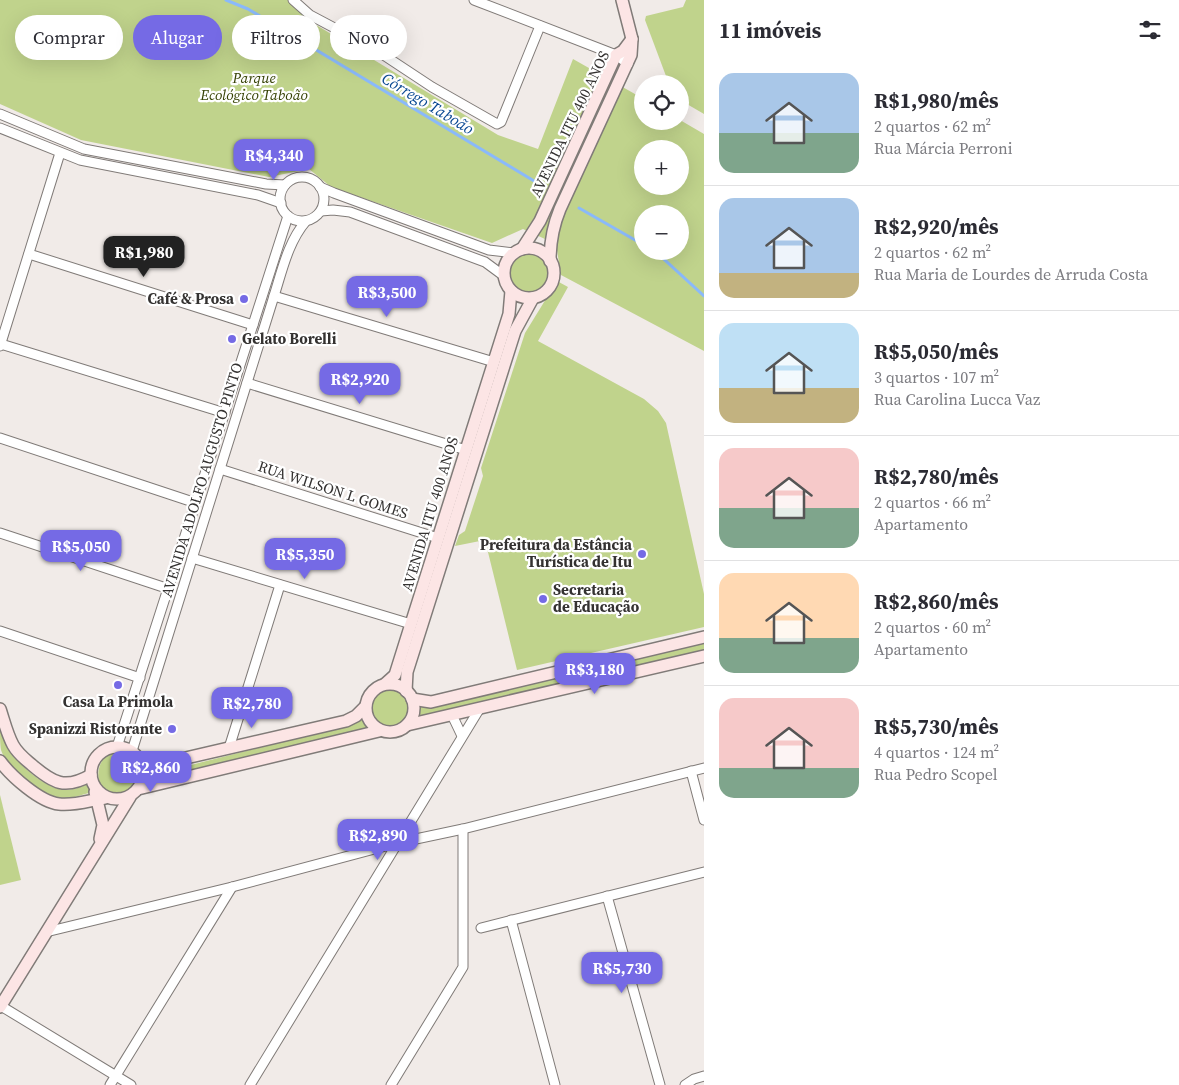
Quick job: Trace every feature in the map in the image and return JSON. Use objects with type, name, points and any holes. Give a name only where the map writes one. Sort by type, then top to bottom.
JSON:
[{"type":"street","points":[[292,0],[310,14],[376,50],[432,87],[494,123],[500,123],[540,26]]},
{"type":"street","points":[[474,0],[616,55],[628,64]]},
{"type":"street","points":[[622,0],[632,40]]},
{"type":"street","name":"AVENIDA ITU 400 ANOS","points":[[518,251],[540,221],[616,55],[623,51],[632,40]]},
{"type":"street","name":"AVENIDA ITU 400 ANOS","points":[[550,261],[550,244],[560,209],[628,64],[633,47],[632,40]]},
{"type":"street","points":[[0,114],[84,150],[266,184],[285,185]]},
{"type":"street","points":[[0,128],[80,160],[258,195],[280,203],[288,216],[297,220],[306,221],[314,218],[321,211],[324,196],[320,187]]},
{"type":"street","points":[[60,153],[0,345],[225,413]]},
{"type":"street","points":[[280,203],[285,185],[296,178],[310,178],[320,187],[334,193],[489,250],[538,250],[547,256],[554,271],[552,282],[546,291],[532,298],[519,296],[511,291],[506,284],[504,276],[506,263],[518,251]]},
{"type":"street","points":[[321,211],[350,212],[485,262],[504,276]]},
{"type":"street","name":"AVENIDA ADOLFO AUGUSTO PINTO","points":[[117,747],[288,216]]},
{"type":"street","name":"AVENIDA ADOLFO AUGUSTO PINTO","points":[[132,751],[274,296],[291,245],[298,230],[306,221]]},
{"type":"street","points":[[29,254],[253,325]]},
{"type":"street","name":"AVENIDA ITU 400 ANOS","points":[[385,684],[395,675],[509,314],[511,291]]},
{"type":"street","points":[[274,296],[494,362]]},
{"type":"street","name":"AVENIDA ITU 400 ANOS","points":[[409,695],[407,672],[512,339],[518,323],[532,298]]},
{"type":"street","points":[[247,383],[466,450]]},
{"type":"street","points":[[0,438],[196,503]]},
{"type":"street","name":"RUA WILSON L GOMES","points":[[220,469],[438,538]]},
{"type":"street","points":[[0,533],[169,589]]},
{"type":"street","points":[[192,558],[411,624]]},
{"type":"street","points":[[229,748],[280,585]]},
{"type":"street","points":[[0,632],[140,678]]},
{"type":"street","points":[[94,855],[103,825],[99,795],[91,775],[95,760],[108,749],[117,747],[132,751],[141,760],[152,763],[164,763],[346,721],[356,716],[366,706],[370,694],[385,684],[396,685],[409,695],[431,702],[704,637]]},
{"type":"street","points":[[0,761],[35,793],[51,802],[66,804],[99,795],[119,799],[134,793],[379,731],[394,732],[407,725],[704,656]]},
{"type":"street","points":[[407,725],[413,715],[414,704],[409,695]]},
{"type":"street","points":[[366,706],[368,720],[379,731]]},
{"type":"street","points":[[250,1085],[480,708]]},
{"type":"street","points":[[0,709],[10,738],[17,751],[45,776],[59,783],[66,784],[75,783],[91,775]]},
{"type":"street","points":[[452,715],[462,736]]},
{"type":"street","points":[[130,1085],[0,1006],[134,793],[142,775],[141,760]]},
{"type":"street","points":[[46,932],[704,768]]},
{"type":"street","points":[[691,771],[704,820]]},
{"type":"street","points":[[391,1085],[463,967],[463,829]]},
{"type":"street","points":[[481,928],[704,872]]},
{"type":"street","points":[[110,1085],[232,887]]},
{"type":"street","points":[[607,896],[660,1085]]},
{"type":"street","points":[[511,920],[556,1085]]},
{"type":"street","points":[[685,1085],[694,1079],[704,1076]]},
{"type":"green space","name":"Parque Ecológico Taboão","points":[[0,0],[296,0],[307,15],[232,15],[232,60],[320,60],[320,27],[330,33],[330,60],[374,60],[498,135],[538,149],[573,59],[634,93],[634,130],[689,130],[689,125],[704,134],[704,351],[561,275],[556,244],[523,229],[492,243],[331,187],[309,169],[269,177],[81,140],[0,104]]},
{"type":"green space","points":[[686,0],[704,0],[704,114],[689,105],[689,75],[666,75],[645,20],[646,16],[683,7]]},
{"type":"green space","points":[[528,252],[543,258],[549,273],[543,288],[528,294],[513,288],[507,273],[513,258]]},
{"type":"green space","points":[[557,281],[568,287],[538,341],[644,399],[658,411],[666,423],[704,594],[704,627],[517,670],[485,540],[455,546],[459,535],[465,531],[483,476],[481,468],[525,333]]},
{"type":"green space","points":[[704,642],[704,650],[417,718],[419,707]]},
{"type":"green space","points":[[389,689],[403,694],[408,708],[403,722],[389,727],[375,722],[370,708],[375,694]]},
{"type":"green space","points":[[362,719],[368,728],[147,782],[146,771],[167,771],[349,725]]},
{"type":"green space","points":[[0,727],[11,752],[35,776],[58,789],[74,789],[88,784],[92,792],[61,798],[36,787],[10,765],[4,757],[1,750]]},
{"type":"green space","points":[[114,752],[127,754],[134,761],[137,769],[131,787],[124,794],[115,796],[103,790],[98,776],[101,762]]},
{"type":"green space","points":[[0,795],[21,880],[0,885]]},
{"type":"waterway","name":"Córrego Taboão","points":[[226,0],[248,9],[539,184]]},
{"type":"waterway","name":"Córrego Taboão","points":[[579,208],[634,239]]},
{"type":"waterway","name":"Córrego Taboão","points":[[665,260],[704,296]]},
{"type":"place","name":"Café & Prosa","points":[[244,299]]},
{"type":"place","name":"Gelato Borelli","points":[[232,339]]},
{"type":"place","name":"Prefeitura da Estância Turística de Itu","points":[[642,554]]},
{"type":"place","name":"Secretaria de Educação","points":[[543,599]]},
{"type":"place","name":"Casa La Primola","points":[[118,685]]},
{"type":"place","name":"Spanizzi Ristorante","points":[[172,729]]}]
